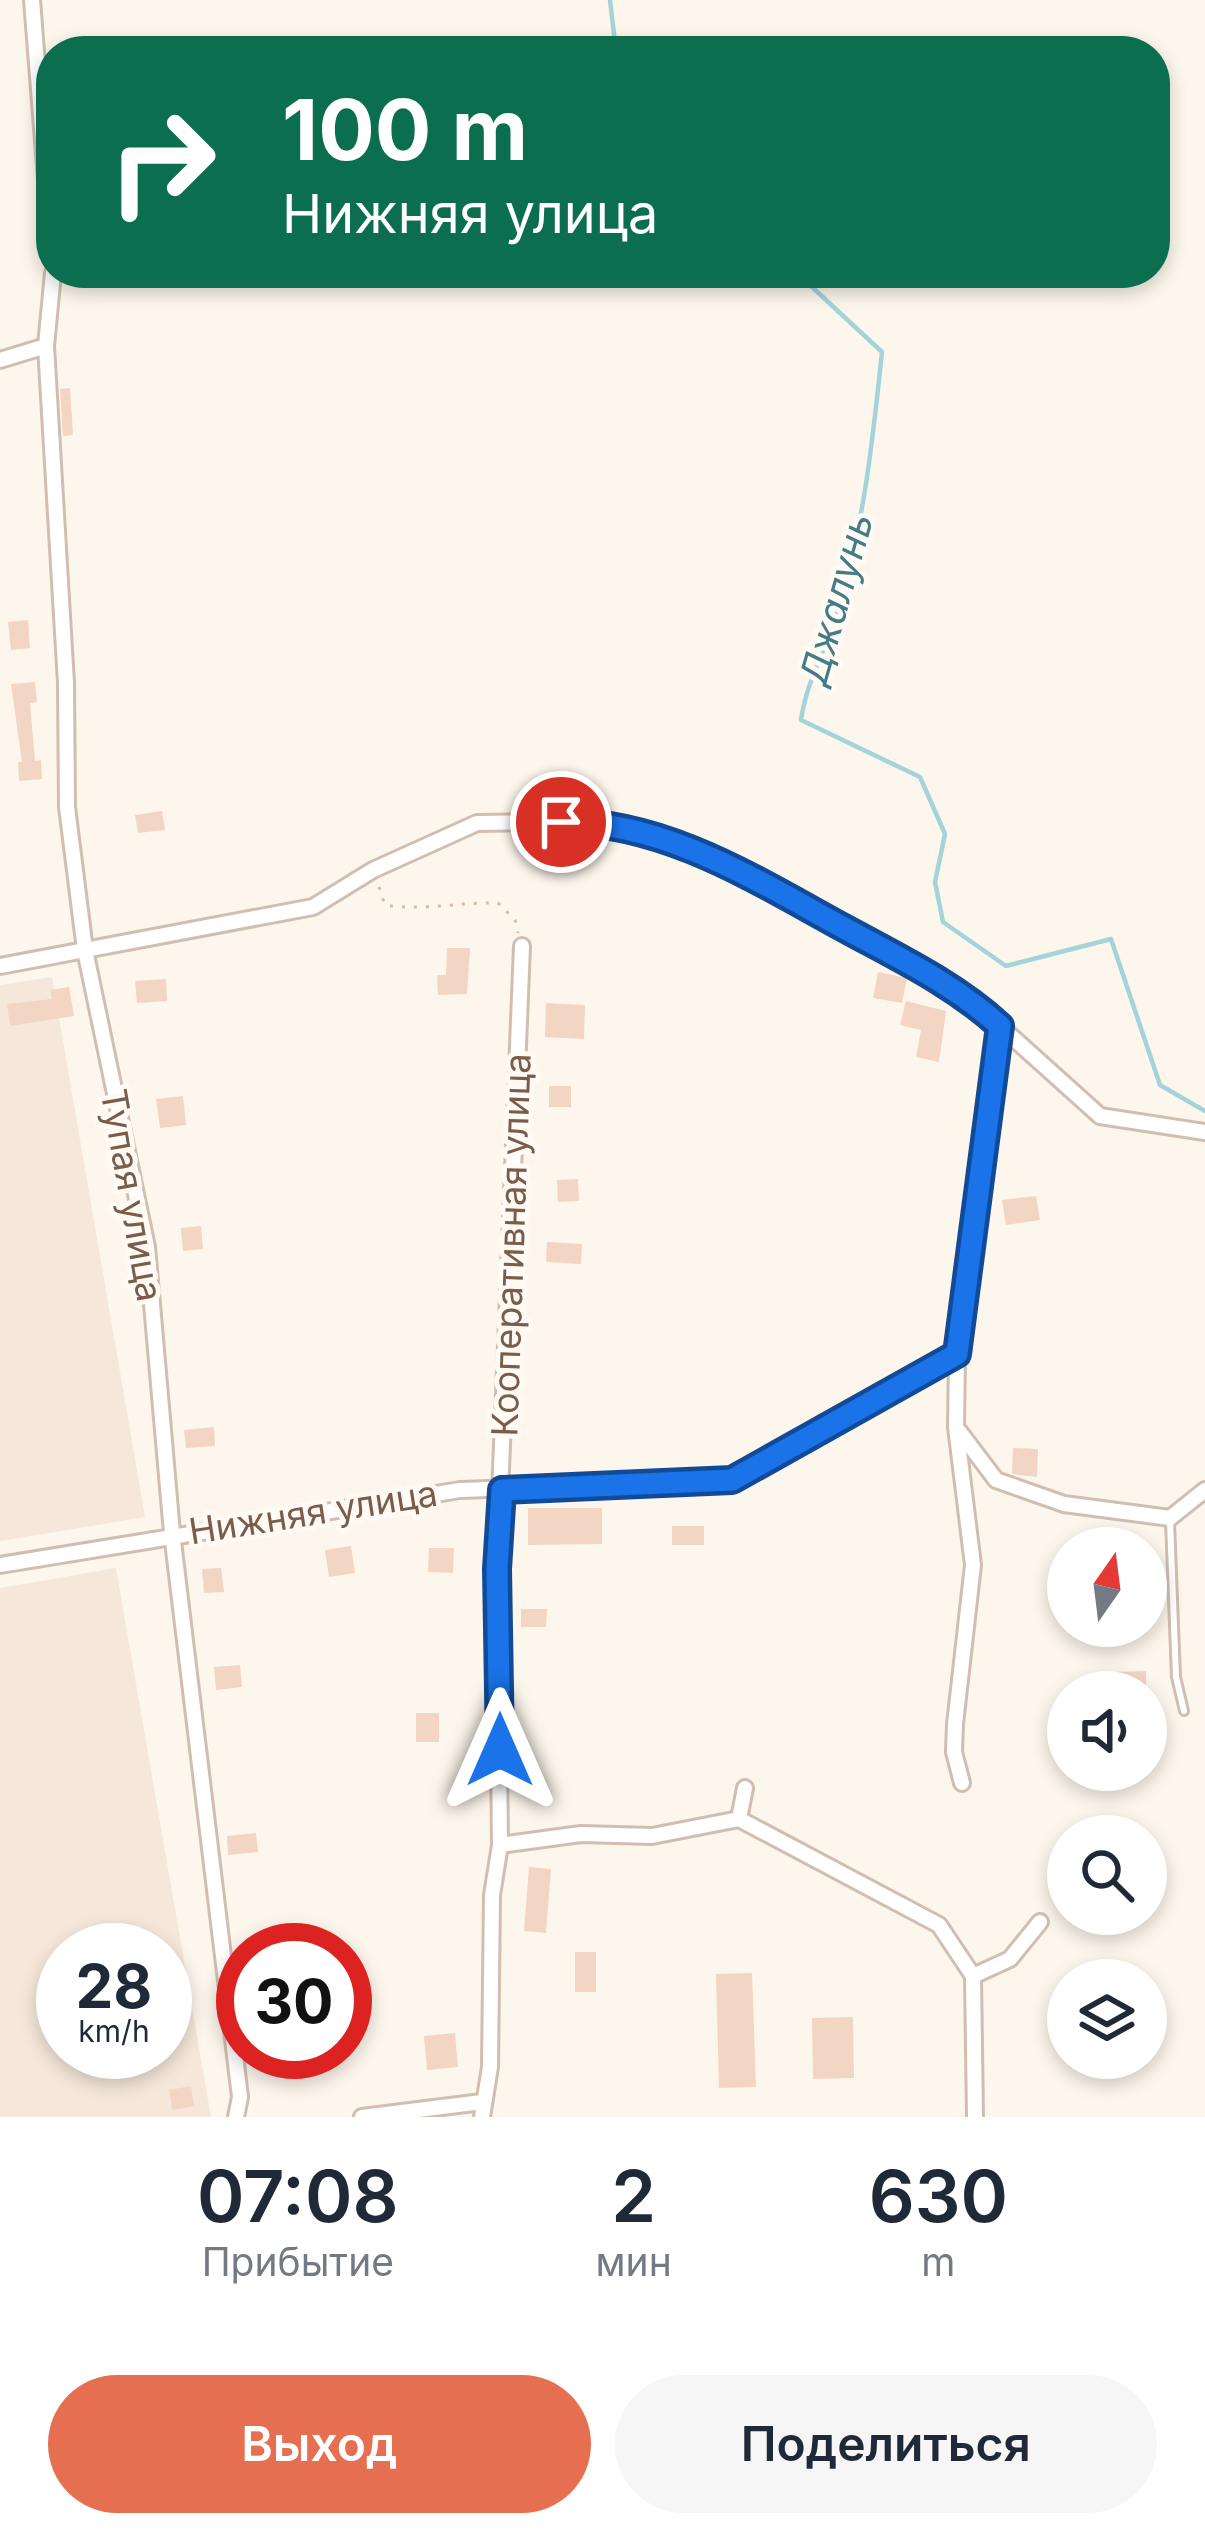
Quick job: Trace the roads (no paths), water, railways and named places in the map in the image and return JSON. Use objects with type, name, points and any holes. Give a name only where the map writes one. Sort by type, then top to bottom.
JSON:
[{"type":"street","points":[[32,0],[36,51]]},
{"type":"street","name":"Тупая улица","points":[[52,288],[46,346],[67,683],[67,807],[85,950],[147,1247],[172,1533],[240,2097],[236,2117]]},
{"type":"street","points":[[0,360],[46,346]]},
{"type":"street","points":[[0,966],[314,907],[373,870],[477,824],[604,821],[711,856],[962,992],[1100,1116],[1205,1132]]},
{"type":"street","name":"Кооперативная улица","points":[[482,2110],[490,2067],[492,1895],[500,1845],[497,1569],[522,946]]},
{"type":"street","points":[[962,1783],[954,1752],[973,1565],[956,1427],[957,1354],[1000,1026]]},
{"type":"street","name":"Нижняя улица","points":[[0,1565],[172,1533],[460,1490],[732,1480],[957,1354]]},
{"type":"street","points":[[956,1427],[996,1480],[1064,1504],[1170,1518],[1205,1490]]},
{"type":"street","points":[[739,1819],[745,1787]]},
{"type":"street","points":[[500,1845],[581,1834],[652,1836],[739,1819],[939,1924],[973,1976],[975,2117]]},
{"type":"street","points":[[973,1976],[1010,1960],[1040,1922]]},
{"type":"street","points":[[362,2117],[482,2110]]},
{"type":"lane","points":[[1170,1518],[1176,1677],[1184,1711]]},
{"type":"waterway","name":"Джалунь","points":[[610,0],[614,36]]},
{"type":"waterway","name":"Джалунь","points":[[813,288],[882,352],[855,544],[801,720],[920,777],[945,834],[935,882],[943,922],[1006,966],[1111,939],[1160,1085],[1205,1111]]}]
